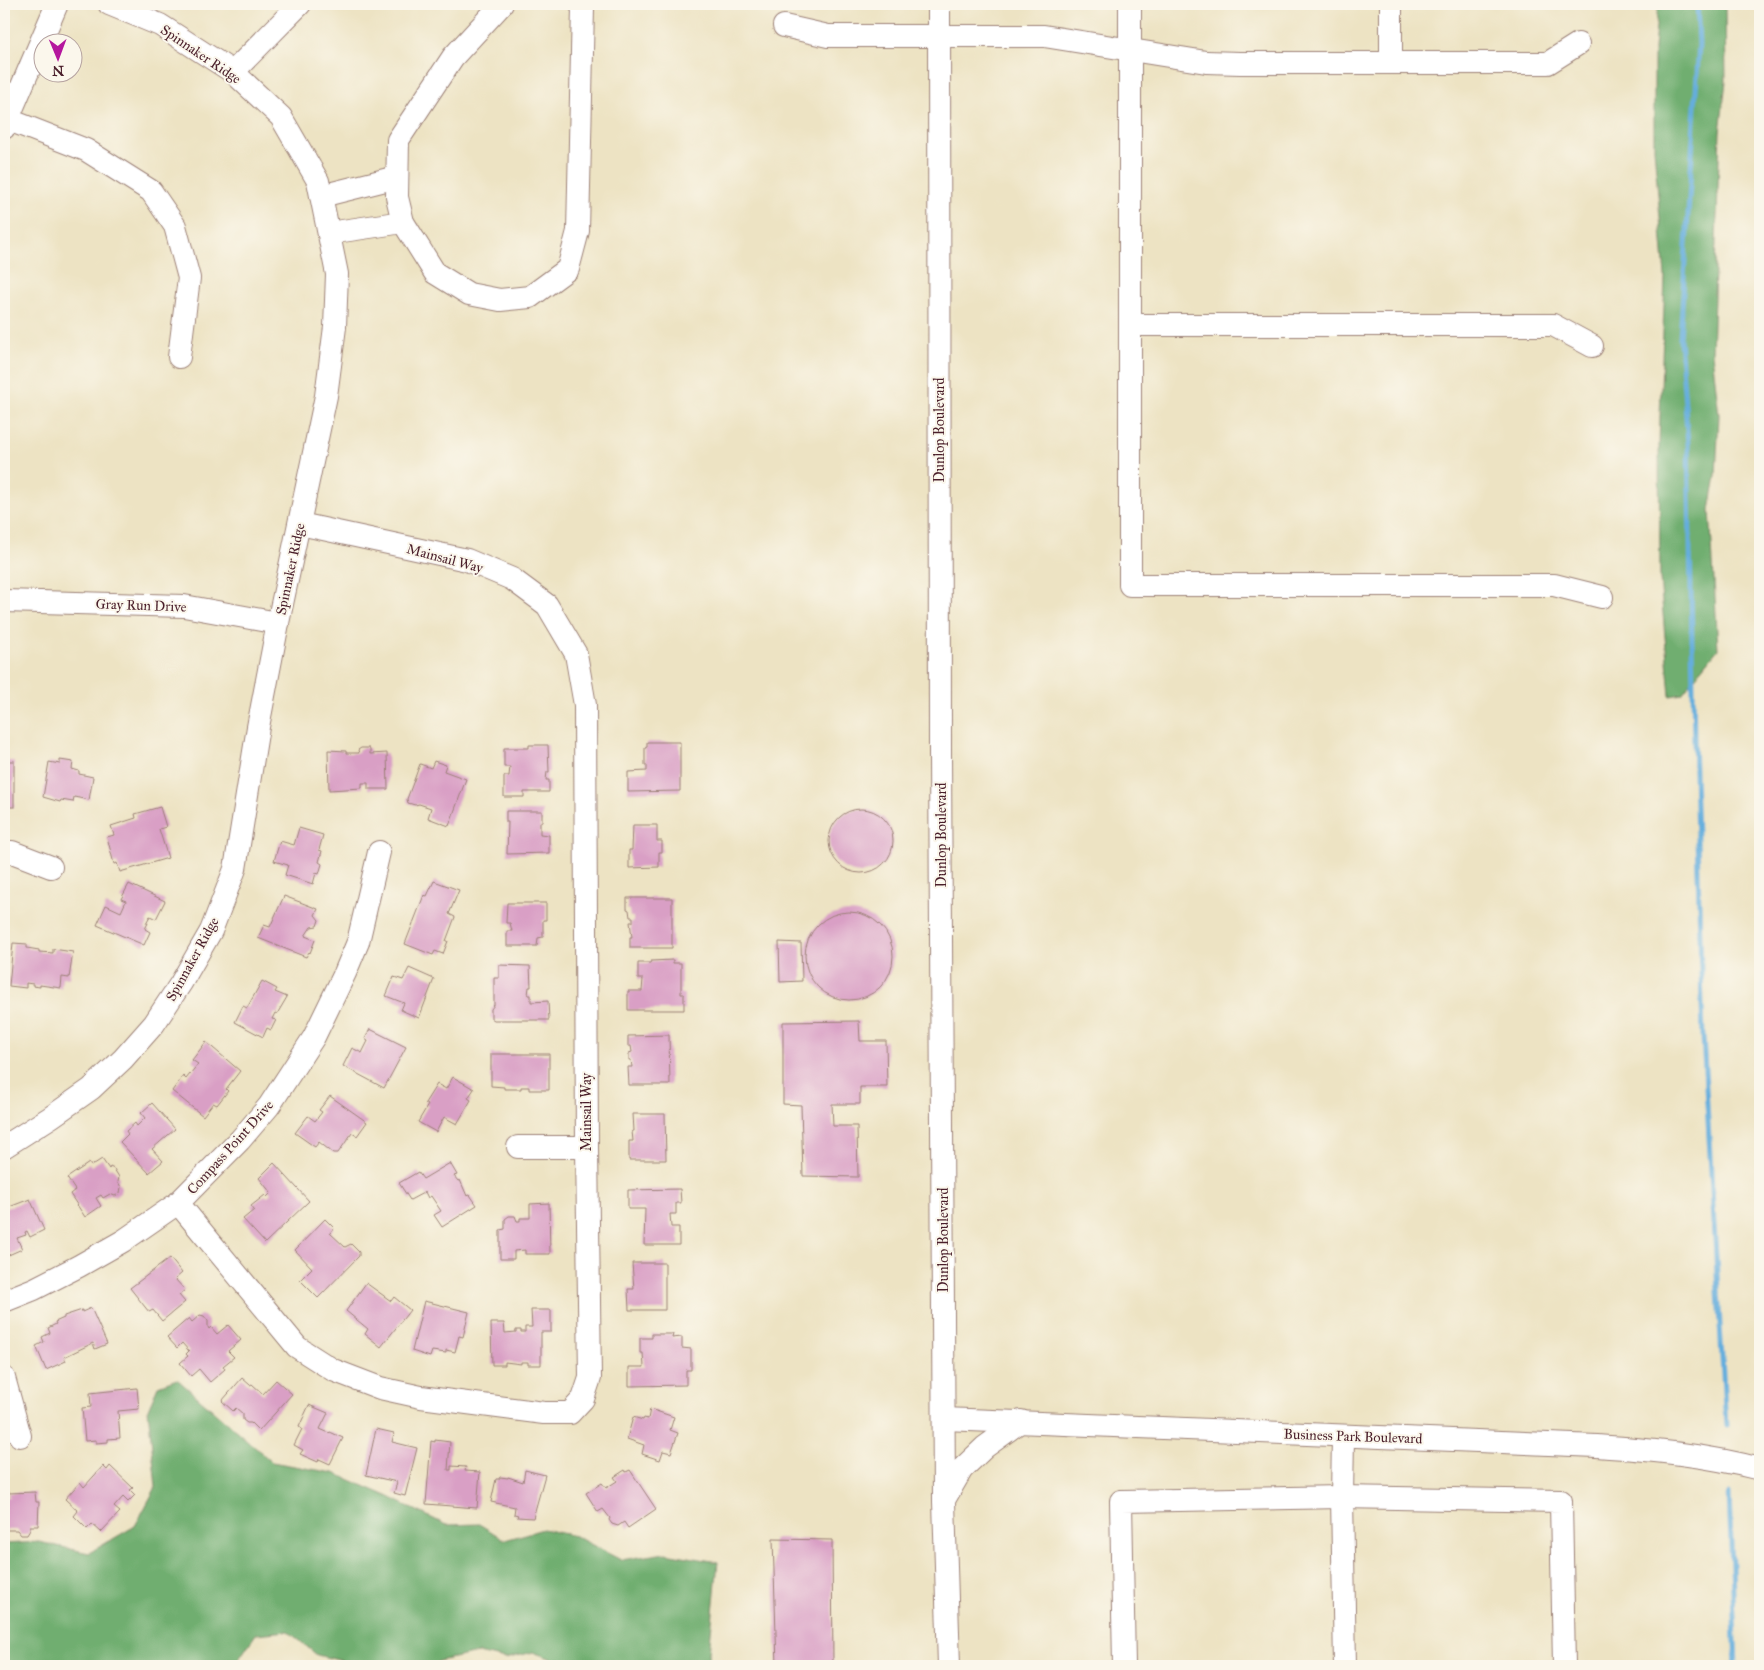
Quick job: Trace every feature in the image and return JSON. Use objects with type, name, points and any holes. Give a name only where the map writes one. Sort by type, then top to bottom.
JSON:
[{"type":"street","points":[[57,4],[5,121],[86,150],[151,190],[175,226],[189,278],[179,356]]},
{"type":"street","name":"Spinnaker Ridge","points":[[4,1147],[52,1117],[91,1089],[123,1059],[154,1024],[182,983],[211,931],[234,869],[278,624],[326,396],[335,327],[337,274],[318,181],[281,117],[233,72],[160,25],[109,4]]},
{"type":"street","points":[[233,72],[300,4]]},
{"type":"street","points":[[502,4],[453,58],[398,140],[397,177],[397,197],[402,222],[435,273],[468,294],[500,300],[530,297],[568,269],[578,231],[583,7],[580,4]]},
{"type":"street","name":"Dunlop Boulevard","points":[[939,4],[940,760],[944,1501],[949,1666]]},
{"type":"street","points":[[1130,4],[1130,585],[1554,585],[1602,597]]},
{"type":"street","points":[[1391,4],[1391,63]]},
{"type":"street","points":[[784,26],[828,36],[1044,36],[1206,62],[1548,63],[1578,44]]},
{"type":"street","points":[[321,196],[397,177]]},
{"type":"street","points":[[329,233],[402,222]]},
{"type":"street","points":[[1130,325],[1553,325],[1592,346]]},
{"type":"street","name":"Mainsail Way","points":[[178,1203],[297,1347],[333,1370],[380,1388],[421,1397],[544,1413],[570,1413],[583,1399],[590,1378],[584,705],[576,654],[547,605],[512,579],[468,560],[300,524]]},
{"type":"street","name":"Gray Run Drive","points":[[4,601],[184,606],[278,624]]},
{"type":"street","points":[[4,852],[12,852],[51,866]]},
{"type":"street","name":"Compass Point Drive","points":[[4,1301],[34,1289],[123,1241],[178,1203],[240,1140],[268,1106],[314,1037],[358,942],[379,852]]},
{"type":"street","points":[[518,1147],[587,1147]]},
{"type":"street","points":[[4,1378],[20,1436]]},
{"type":"street","name":"Business Park Boulevard","points":[[944,1419],[1597,1446],[1659,1450],[1728,1461],[1760,1469]]},
{"type":"street","points":[[944,1501],[962,1469],[984,1447],[1021,1421]]},
{"type":"street","points":[[1343,1436],[1342,1497],[1346,1666]]},
{"type":"street","points":[[1124,1666],[1121,1501],[1342,1497],[1561,1501],[1564,1666]]},
{"type":"green space","points":[[1658,4],[1725,4],[1726,81],[1720,132],[1712,353],[1719,415],[1716,476],[1710,510],[1718,649],[1682,694],[1670,696],[1660,578],[1659,444],[1665,276],[1654,148],[1654,48]]},
{"type":"green space","points":[[177,1379],[272,1462],[334,1473],[446,1525],[479,1524],[505,1540],[543,1529],[575,1536],[621,1560],[665,1553],[718,1562],[709,1653],[710,1666],[637,1666],[634,1663],[603,1666],[589,1660],[563,1663],[533,1652],[505,1659],[478,1653],[439,1661],[432,1666],[358,1666],[317,1655],[288,1631],[256,1634],[234,1666],[4,1666],[4,1544],[39,1542],[89,1553],[135,1526],[156,1487],[148,1409],[158,1386]]},
{"type":"building","points":[[647,742],[680,742],[680,791],[628,792],[628,772],[647,771],[645,748],[647,747]]},
{"type":"building","points":[[529,745],[548,745],[549,772],[547,772],[546,780],[549,780],[549,792],[524,792],[524,797],[504,797],[504,776],[509,776],[510,767],[504,767],[504,748],[529,748]]},
{"type":"building","points":[[369,748],[370,754],[387,753],[388,789],[368,789],[368,783],[362,783],[362,788],[329,790],[328,750],[359,753],[358,750]]},
{"type":"building","points":[[60,760],[73,762],[72,769],[79,771],[79,774],[93,777],[89,800],[74,797],[73,802],[61,800],[60,802],[43,797],[49,762],[60,764]]},
{"type":"building","points":[[4,761],[14,761],[14,807],[4,807]]},
{"type":"building","points":[[434,761],[446,765],[444,771],[466,779],[449,826],[428,818],[431,808],[408,803],[407,799],[420,764],[431,768]]},
{"type":"building","points":[[160,807],[166,827],[159,829],[168,858],[120,872],[117,863],[114,864],[107,837],[114,835],[111,826],[136,818],[135,814]]},
{"type":"building","points":[[861,809],[879,815],[887,823],[893,841],[887,859],[879,867],[861,873],[843,867],[835,859],[829,841],[835,823],[843,815]]},
{"type":"building","points":[[506,811],[542,811],[540,834],[549,835],[549,853],[507,854],[508,822],[506,822]]},
{"type":"building","points":[[633,825],[657,825],[657,841],[662,841],[662,852],[659,852],[659,867],[629,868],[629,850],[632,850]]},
{"type":"building","points":[[299,828],[323,835],[319,850],[322,851],[319,862],[322,864],[319,874],[316,873],[313,884],[285,875],[288,865],[274,861],[280,841],[294,845]]},
{"type":"building","points":[[434,881],[459,890],[449,914],[455,917],[443,954],[435,951],[433,955],[405,944],[424,895],[427,896]]},
{"type":"building","points":[[129,884],[165,901],[156,919],[150,916],[146,923],[148,923],[145,929],[150,932],[144,945],[97,925],[106,905],[121,912],[126,901],[121,899]]},
{"type":"building","points":[[284,896],[318,909],[315,915],[319,920],[317,926],[311,927],[305,936],[315,940],[310,953],[306,957],[258,938],[264,925],[270,927]]},
{"type":"building","points":[[627,898],[672,898],[672,948],[630,948],[630,937],[632,937],[630,922],[633,922],[633,917],[630,917],[629,910],[627,909]]},
{"type":"building","points":[[507,903],[546,903],[543,937],[538,938],[537,946],[507,946],[507,931],[512,931],[510,923],[506,923]]},
{"type":"building","points":[[849,912],[866,915],[874,919],[886,931],[890,939],[893,956],[890,973],[886,981],[874,993],[866,997],[849,1000],[832,997],[824,993],[812,981],[808,973],[805,956],[808,939],[812,931],[824,919],[832,915]]},
{"type":"building","points":[[779,942],[801,943],[802,981],[780,982]]},
{"type":"building","points":[[13,943],[27,944],[27,948],[39,950],[39,952],[53,953],[53,949],[73,952],[69,978],[62,977],[61,988],[33,986],[33,984],[26,983],[26,988],[9,986]]},
{"type":"building","points":[[673,960],[673,963],[681,963],[681,994],[684,994],[684,1010],[628,1010],[628,991],[642,991],[643,979],[638,979],[638,963]]},
{"type":"building","points":[[499,965],[530,966],[531,987],[529,987],[528,995],[531,995],[531,1002],[548,1001],[549,1020],[494,1020],[491,1018],[491,1009],[494,1005],[494,978],[499,978]]},
{"type":"building","points":[[409,968],[434,979],[419,1018],[401,1010],[404,1003],[386,996],[394,977],[403,980]]},
{"type":"building","points":[[262,981],[277,989],[275,992],[287,997],[272,1019],[276,1020],[271,1030],[267,1028],[263,1037],[235,1022],[243,1006],[247,1008]]},
{"type":"building","points":[[859,1021],[860,1041],[886,1041],[887,1087],[860,1087],[860,1104],[832,1104],[833,1126],[857,1126],[858,1177],[803,1176],[801,1105],[783,1104],[783,1022]]},
{"type":"building","points":[[370,1029],[406,1047],[384,1088],[343,1066],[352,1048],[362,1053],[368,1041],[365,1039]]},
{"type":"building","points":[[669,1035],[670,1085],[629,1085],[628,1067],[632,1067],[629,1053],[632,1052],[631,1046],[628,1046],[628,1036]]},
{"type":"building","points":[[206,1042],[240,1071],[226,1089],[228,1091],[217,1105],[213,1103],[203,1116],[172,1091],[183,1076],[186,1079],[198,1064],[192,1060]]},
{"type":"building","points":[[491,1054],[549,1054],[549,1090],[529,1090],[529,1087],[504,1089],[504,1087],[491,1086]]},
{"type":"building","points":[[453,1077],[474,1089],[468,1098],[471,1100],[457,1124],[444,1117],[436,1132],[418,1122],[428,1105],[425,1103],[437,1084],[446,1089]]},
{"type":"building","points":[[330,1096],[367,1122],[357,1136],[352,1133],[338,1153],[333,1153],[319,1142],[315,1147],[295,1133],[308,1116],[315,1121],[322,1112],[319,1110]]},
{"type":"building","points":[[152,1103],[175,1129],[152,1149],[163,1161],[149,1173],[120,1142],[128,1134],[126,1131],[135,1123],[137,1126],[145,1118],[141,1113]]},
{"type":"building","points":[[633,1114],[665,1114],[666,1160],[629,1160],[629,1141],[633,1141],[632,1131],[634,1131]]},
{"type":"building","points":[[102,1159],[109,1169],[110,1167],[114,1169],[119,1177],[120,1193],[115,1196],[110,1194],[103,1198],[101,1195],[96,1198],[101,1206],[85,1217],[70,1194],[75,1190],[67,1178],[89,1163],[91,1166]]},
{"type":"building","points":[[274,1163],[309,1201],[265,1243],[243,1219],[254,1210],[251,1206],[265,1195],[267,1197],[271,1193],[259,1178]]},
{"type":"building","points":[[450,1163],[457,1175],[454,1176],[458,1181],[460,1180],[467,1196],[470,1195],[477,1205],[442,1227],[434,1215],[441,1211],[431,1196],[428,1198],[425,1192],[410,1200],[399,1183],[418,1172],[423,1179]]},
{"type":"building","points":[[680,1189],[681,1203],[676,1203],[676,1214],[670,1214],[671,1227],[679,1227],[679,1245],[644,1245],[645,1209],[628,1209],[628,1190]]},
{"type":"building","points":[[30,1199],[44,1230],[30,1237],[27,1231],[25,1232],[26,1235],[17,1238],[22,1249],[4,1257],[4,1209]]},
{"type":"building","points":[[549,1203],[550,1254],[525,1254],[525,1250],[514,1251],[514,1259],[500,1259],[500,1230],[505,1229],[505,1219],[509,1216],[515,1216],[517,1221],[520,1221],[520,1218],[530,1218],[530,1204]]},
{"type":"building","points":[[325,1219],[334,1228],[330,1233],[345,1247],[351,1244],[359,1252],[359,1256],[318,1298],[300,1280],[312,1268],[295,1250]]},
{"type":"building","points":[[170,1258],[182,1273],[175,1279],[185,1290],[179,1295],[185,1302],[162,1321],[153,1310],[149,1312],[130,1288]]},
{"type":"building","points":[[632,1263],[665,1263],[665,1310],[629,1310],[628,1289],[634,1289]]},
{"type":"building","points":[[366,1283],[391,1301],[394,1297],[410,1310],[381,1347],[365,1334],[368,1329],[346,1311]]},
{"type":"building","points":[[424,1301],[469,1312],[463,1337],[459,1336],[455,1352],[446,1350],[446,1353],[432,1351],[430,1357],[412,1351]]},
{"type":"building","points":[[91,1308],[107,1344],[95,1349],[93,1343],[64,1357],[66,1361],[46,1370],[36,1346],[44,1342],[42,1337],[50,1333],[48,1328],[64,1318],[64,1316]]},
{"type":"building","points":[[531,1310],[551,1310],[551,1332],[541,1332],[541,1365],[528,1365],[528,1362],[521,1362],[521,1364],[505,1362],[505,1365],[492,1365],[491,1323],[504,1323],[505,1333],[516,1332],[516,1330],[525,1332],[525,1327],[532,1327]]},
{"type":"building","points":[[200,1315],[204,1316],[208,1321],[209,1329],[211,1327],[217,1334],[228,1325],[241,1340],[228,1351],[234,1357],[223,1366],[225,1369],[210,1382],[199,1369],[191,1376],[180,1363],[188,1356],[186,1354],[189,1351],[182,1343],[177,1348],[167,1337],[189,1318],[192,1322]]},
{"type":"building","points":[[652,1334],[673,1334],[672,1338],[682,1337],[682,1348],[691,1349],[691,1370],[686,1370],[686,1385],[629,1386],[629,1367],[644,1367],[643,1353],[640,1353],[640,1338],[652,1338]]},
{"type":"building","points":[[242,1378],[263,1394],[276,1380],[292,1394],[259,1431],[251,1423],[243,1420],[243,1414],[236,1408],[233,1411],[222,1401]]},
{"type":"building","points":[[137,1388],[139,1409],[118,1411],[120,1438],[108,1439],[108,1442],[96,1443],[96,1440],[85,1441],[82,1408],[91,1407],[90,1393]]},
{"type":"building","points":[[309,1405],[328,1413],[320,1429],[343,1438],[330,1464],[319,1459],[318,1462],[300,1454],[303,1450],[294,1445],[302,1429],[299,1427]]},
{"type":"building","points":[[650,1409],[674,1417],[670,1430],[678,1433],[671,1453],[663,1451],[660,1460],[642,1454],[644,1445],[627,1439],[633,1417],[643,1420],[644,1418],[648,1419]]},
{"type":"building","points":[[376,1429],[394,1433],[392,1442],[417,1448],[405,1496],[394,1493],[397,1482],[366,1475]]},
{"type":"building","points":[[435,1440],[450,1442],[448,1470],[451,1470],[451,1466],[466,1467],[465,1471],[480,1472],[477,1508],[426,1504],[431,1441],[435,1442]]},
{"type":"building","points":[[103,1466],[107,1470],[110,1466],[133,1488],[130,1490],[135,1495],[128,1502],[123,1497],[114,1507],[120,1512],[101,1532],[92,1524],[87,1529],[74,1516],[78,1511],[65,1499],[80,1482],[84,1487]]},
{"type":"building","points":[[525,1470],[545,1475],[533,1518],[517,1517],[518,1515],[514,1514],[515,1507],[491,1502],[496,1479],[508,1477],[523,1482]]},
{"type":"building","points":[[625,1470],[626,1472],[630,1470],[656,1509],[628,1528],[624,1522],[618,1526],[612,1524],[603,1509],[598,1512],[586,1493],[602,1483],[606,1488],[617,1481],[614,1477]]},
{"type":"building","points":[[35,1492],[36,1502],[39,1502],[38,1526],[30,1526],[27,1535],[21,1535],[17,1530],[4,1530],[4,1497],[9,1497],[8,1493]]},
{"type":"building","points":[[773,1539],[832,1540],[833,1666],[777,1666]]},
{"type":"waterway","points":[[1697,4],[1699,44],[1680,339],[1688,444],[1703,1036],[1726,1426]]},
{"type":"waterway","points":[[1729,1494],[1736,1666]]}]
